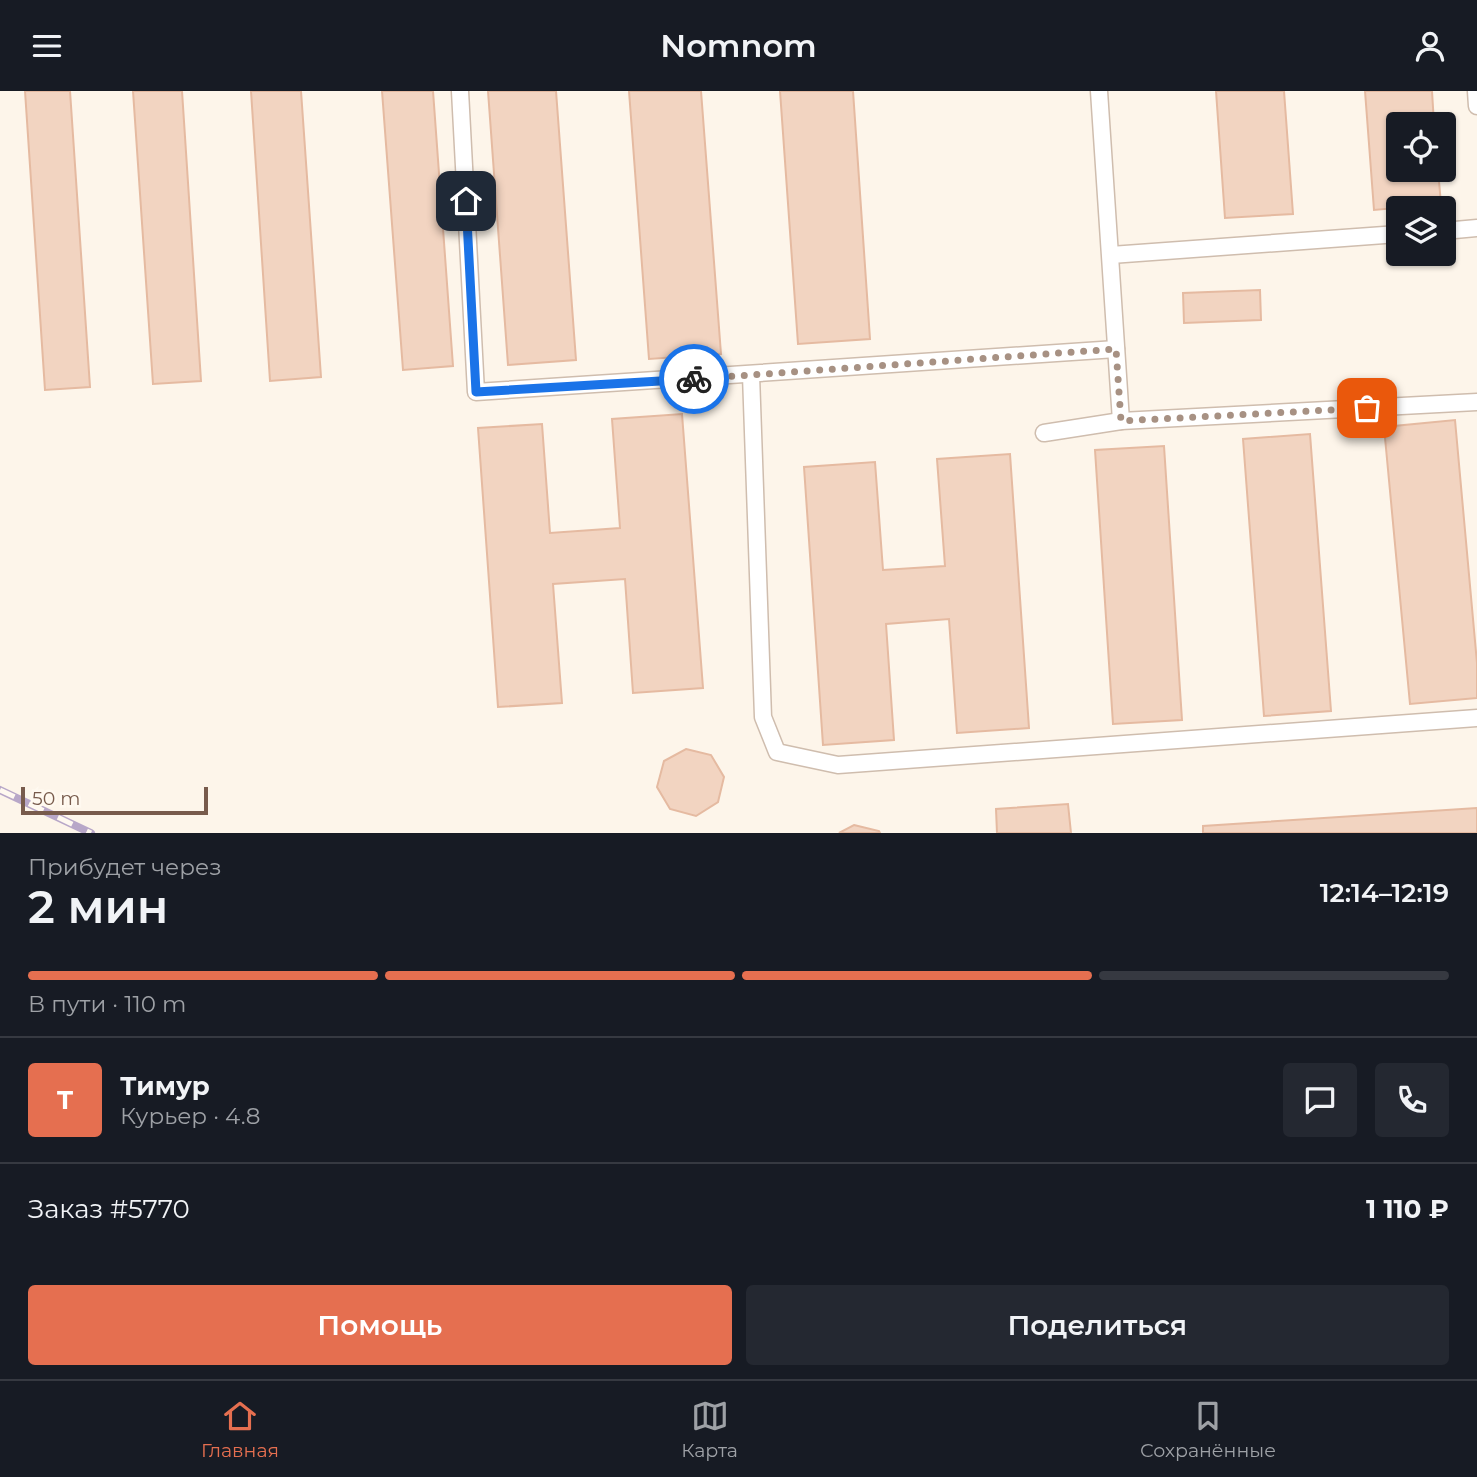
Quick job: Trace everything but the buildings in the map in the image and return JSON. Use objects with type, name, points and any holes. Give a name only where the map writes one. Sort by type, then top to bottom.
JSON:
[{"type":"lane","points":[[460,91],[476,392],[1116,349]]},
{"type":"lane","points":[[1099,91],[1121,421]]},
{"type":"lane","points":[[1476,91],[1477,106]]},
{"type":"lane","points":[[1456,230],[1477,228]]},
{"type":"lane","points":[[1111,255],[1386,235]]},
{"type":"lane","points":[[751,375],[763,717],[777,752],[838,765],[1477,718]]},
{"type":"lane","points":[[1044,433],[1121,421],[1477,402]]},
{"type":"railway","points":[[0,790],[91,833]]},
{"type":"way so far","points":[[694,379],[1116,349],[1121,421],[1367,408]]},
{"type":"route","points":[[466,201],[476,392],[694,379]]}]
